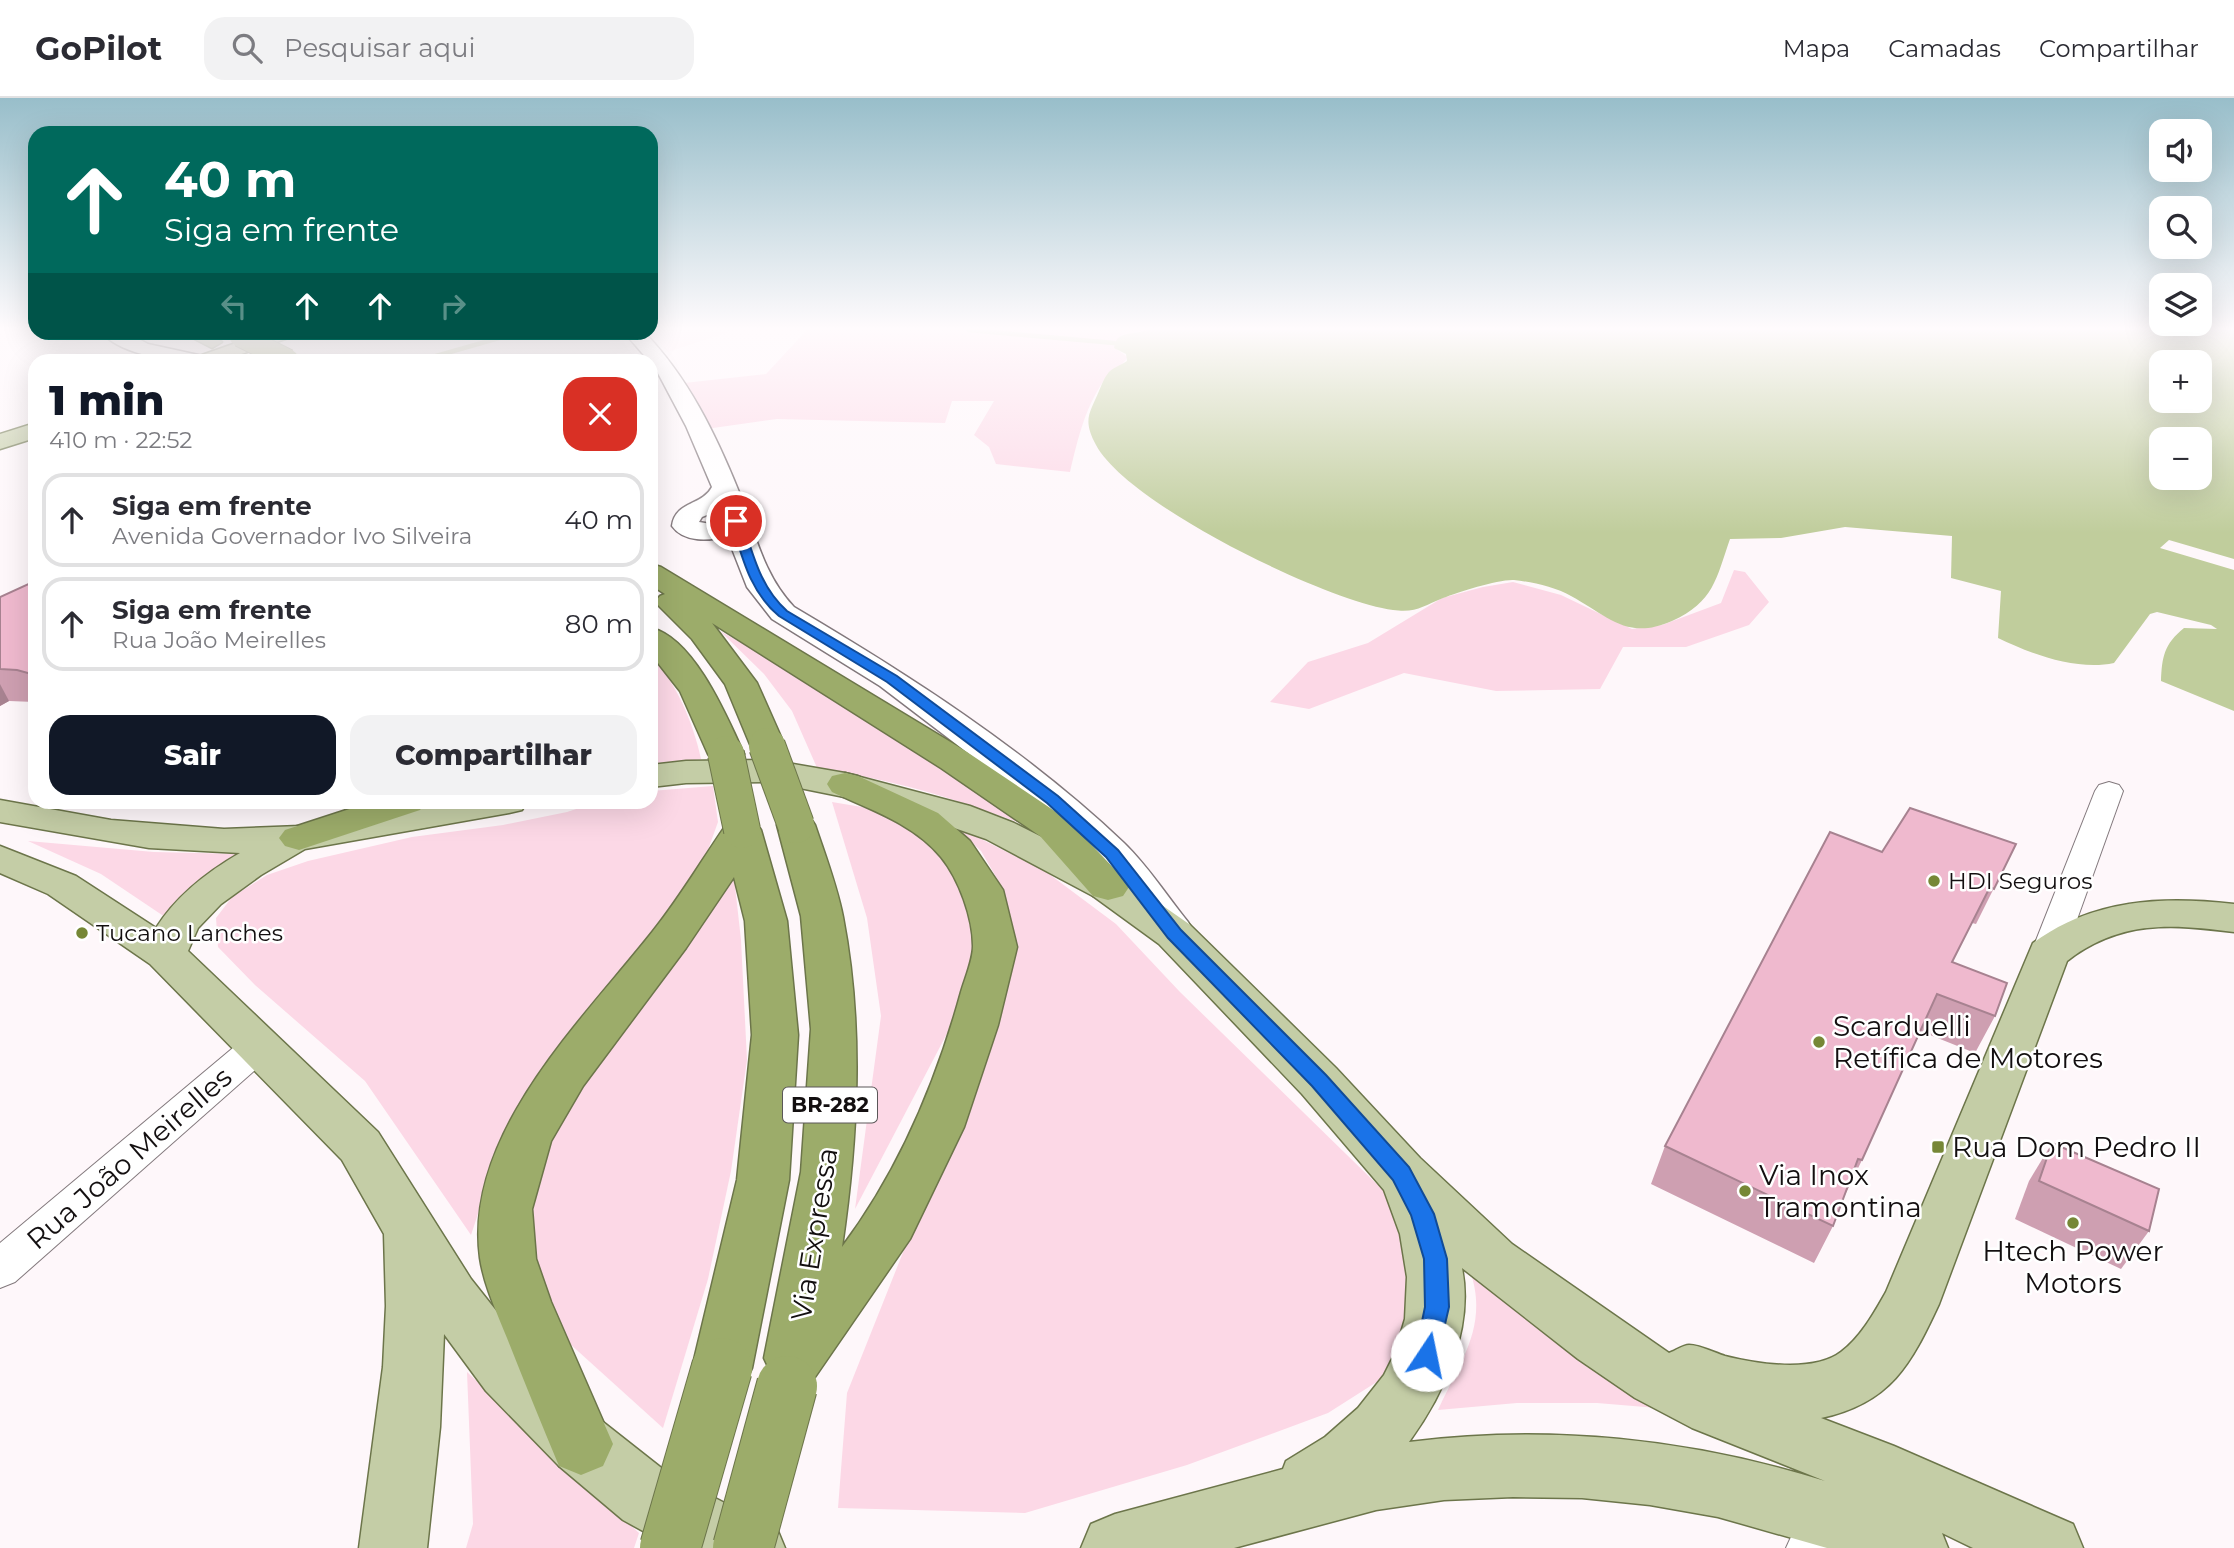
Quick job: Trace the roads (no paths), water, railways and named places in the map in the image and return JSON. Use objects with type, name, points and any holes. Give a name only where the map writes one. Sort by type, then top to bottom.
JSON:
[{"type":"highway","points":[[658,577],[931,745],[1054,828],[1108,887]]},
{"type":"highway","name":"Via Expressa","points":[[658,592],[704,632],[741,683],[767,746],[796,825],[822,916],[834,1029],[827,1172],[791,1372],[743,1548]]},
{"type":"highway","name":"BR-282","points":[[658,643],[672,656],[703,698],[726,754],[742,830],[766,921],[775,1035],[763,1180],[722,1368],[670,1548]]},
{"type":"highway","points":[[791,1372],[891,1223],[939,1127],[975,1025],[995,947],[982,890],[956,849],[924,821],[845,784]]},
{"type":"highway","points":[[299,838],[386,809]]},
{"type":"highway","points":[[581,1444],[522,1303],[508,1259],[505,1209],[526,1138],[566,1073],[671,938],[719,870],[742,830]]},
{"type":"main road","points":[[681,398],[724,488],[756,582],[772,604],[892,679],[1053,800],[1112,854],[1174,934],[1319,1080],[1401,1173],[1492,1261],[1599,1340],[1656,1378],[1714,1407],[1871,1468],[2049,1548]]},
{"type":"main road","points":[[0,432],[28,422]]},
{"type":"main road","points":[[0,442],[28,432]]},
{"type":"main road","points":[[724,488],[719,498],[690,513],[685,520],[685,526],[696,531],[716,531],[736,521]]},
{"type":"main road","points":[[658,775],[686,772],[771,771],[845,784],[957,814],[1000,831],[1108,887],[1174,934]]},
{"type":"main road","points":[[0,811],[108,832],[233,840],[299,838],[468,809]]},
{"type":"main road","points":[[165,954],[181,921],[212,889],[252,861],[299,838]]},
{"type":"main road","points":[[0,858],[62,885],[165,954],[360,1146],[451,1297],[507,1371],[581,1444],[646,1497],[726,1540],[751,1548]]},
{"type":"main road","points":[[1599,1340],[1732,1387],[1797,1394],[1829,1388],[1863,1373],[1888,1343],[1910,1304],[2070,925],[2166,913],[2234,918]]},
{"type":"main road","points":[[1270,1505],[1324,1476],[1370,1442],[1405,1400],[1427,1355],[1437,1307],[1435,1259],[1422,1214],[1401,1173]]},
{"type":"main road","points":[[393,1548],[407,1444],[413,1364],[415,1306],[410,1227]]},
{"type":"main road","points":[[1115,1548],[1375,1478],[1482,1465],[1592,1466],[1707,1482],[1820,1530],[1914,1548]]},
{"type":"street","points":[[2070,925],[2109,790]]},
{"type":"street","name":"Rua João Meirelles","points":[[0,1269],[259,1046]]},
{"type":"place","name":"HDI Seguros","points":[[1934,881]]},
{"type":"place","name":"Tucano Lanches","points":[[82,933]]},
{"type":"place","name":"Scarduelli Retífica de Motores","points":[[1819,1042]]},
{"type":"place","name":"Rua Dom Pedro II","points":[[1938,1147]]},
{"type":"place","name":"Via Inox Tramontina","points":[[1745,1191]]},
{"type":"place","name":"Htech Power Motors","points":[[2073,1223]]}]
